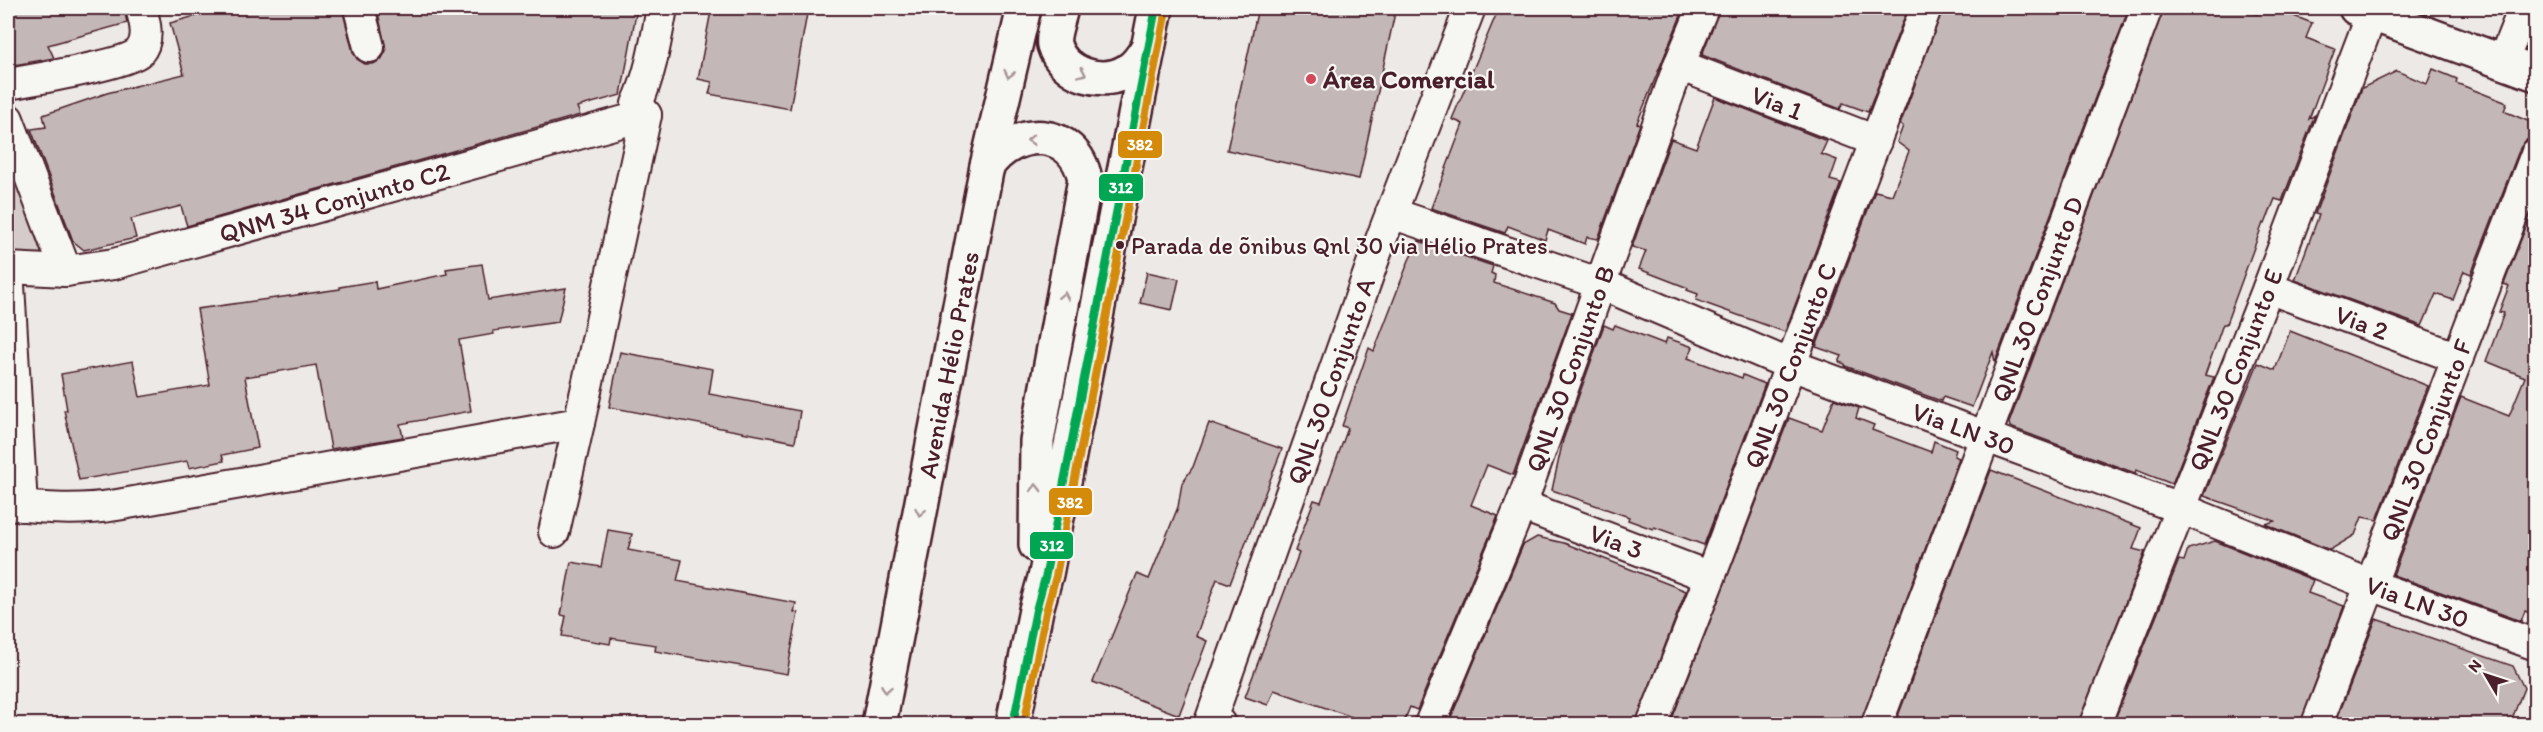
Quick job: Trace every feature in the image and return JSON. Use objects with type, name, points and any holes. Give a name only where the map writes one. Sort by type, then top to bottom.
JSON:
[{"type":"main road","name":"Avenida Hélio Prates","points":[[879,724],[987,166],[1024,8]]},
{"type":"main road","points":[[1061,8],[1053,42],[1058,54],[1077,72],[1102,79],[1116,76],[1129,70],[1147,49]]},
{"type":"main road","points":[[1013,724],[1036,610],[1046,574],[1156,8]]},
{"type":"main road","points":[[2367,10],[2535,74]]},
{"type":"main road","points":[[987,166],[999,152],[1016,142],[1028,139],[1053,140],[1065,144],[1075,153],[1082,165],[1085,179],[1036,441],[1036,610]]},
{"type":"street","points":[[8,84],[138,54],[145,42],[146,25],[141,8]]},
{"type":"street","points":[[359,8],[369,47]]},
{"type":"street","points":[[554,532],[646,115],[637,104],[645,87],[662,8]]},
{"type":"street","name":"QNL 30 Conjunto A","points":[[1215,723],[1391,213],[1470,8]]},
{"type":"street","name":"QNL 30 Conjunto B","points":[[1430,724],[1521,505],[1679,65],[1703,8]]},
{"type":"street","name":"QNL 30 Conjunto C","points":[[1652,724],[1926,8]]},
{"type":"street","name":"QNL 30 Conjunto D","points":[[1877,724],[2147,8]]},
{"type":"street","points":[[2503,61],[2524,8]]},
{"type":"street","name":"QNL 30 Conjunto E","points":[[2095,724],[2268,288],[2367,10]]},
{"type":"street","name":"Via 1","points":[[1679,65],[1876,141]]},
{"type":"street","name":"QNM 34 Conjunto C2","points":[[8,268],[66,271],[114,264],[646,115]]},
{"type":"street","points":[[8,119],[66,271]]},
{"type":"street","name":"QNL 30 Conjunto F","points":[[2317,724],[2535,154]]},
{"type":"street","name":"Via LN 30","points":[[1391,213],[1601,284],[1791,365],[2182,509],[2371,585],[2535,645]]},
{"type":"street","points":[[8,268],[15,505],[83,510],[117,506],[579,423]]},
{"type":"street","name":"Via 2","points":[[2268,288],[2458,358]]},
{"type":"street","name":"Via 3","points":[[1521,505],[1710,577]]},
{"type":"shaded area","points":[[8,155],[43,259],[8,257]]},
{"type":"building","points":[[9,8],[124,8],[127,23],[48,45],[54,58],[14,65],[8,42],[8,30],[14,27]]},
{"type":"building","points":[[224,8],[342,8],[353,52],[357,59],[365,64],[373,64],[381,60],[386,51],[377,8],[637,8],[621,95],[577,107],[580,115],[187,226],[181,206],[131,219],[136,238],[84,250],[73,241],[31,129],[46,127],[43,115],[107,93],[184,74],[170,23]]},
{"type":"building","points":[[721,8],[808,8],[790,109],[709,94],[712,82],[698,79],[711,11],[720,13]]},
{"type":"building","name":"Área Comercial","points":[[1258,8],[1396,8],[1359,179],[1227,150]]},
{"type":"building","points":[[1499,8],[1684,8],[1637,123],[1640,124],[1598,239],[1587,237],[1585,244],[1548,230],[1545,240],[1508,226],[1505,233],[1431,208],[1463,124],[1452,119]]},
{"type":"building","points":[[1720,8],[1908,8],[1868,112],[1843,103],[1840,109],[1702,55]]},
{"type":"building","points":[[1943,8],[2129,8],[1995,362],[1993,352],[1972,407],[1943,397],[1941,401],[1845,366],[1839,362],[1842,356],[1816,347],[1875,191],[1892,195],[1909,151],[1897,142],[1903,126],[1900,125]]},
{"type":"building","points":[[2164,8],[2238,8],[2257,14],[2260,8],[2288,8],[2286,13],[2312,23],[2306,38],[2335,49],[2309,119],[2315,115],[2282,201],[2275,199],[2265,224],[2263,223],[2226,324],[2223,324],[2205,375],[2214,377],[2172,484],[2136,470],[2135,473],[2010,427],[2009,423]]},
{"type":"building","points":[[2433,69],[2457,79],[2456,83],[2507,103],[2504,111],[2535,124],[2535,137],[2526,140],[2520,148],[2471,274],[2464,271],[2453,300],[2436,294],[2422,326],[2295,280],[2319,215],[2315,214],[2362,88],[2397,71],[2427,84]]},
{"type":"building","points":[[1715,97],[1827,141],[1821,154],[1837,160],[1830,180],[1841,183],[1785,332],[1696,300],[1698,294],[1687,290],[1688,288],[1639,269],[1646,251],[1632,247],[1671,139],[1696,148]]},
{"type":"building","points":[[2535,203],[2535,615],[2525,611],[2521,621],[2393,575],[2461,397],[2509,416],[2525,377],[2486,361],[2504,313],[2499,312],[2509,286],[2504,284]]},
{"type":"building","points":[[1419,241],[1493,266],[1491,273],[1495,275],[1494,283],[1555,303],[1559,309],[1572,313],[1513,475],[1487,465],[1471,505],[1498,516],[1417,710],[1410,707],[1403,724],[1350,724],[1352,717],[1274,690],[1268,705],[1245,697],[1299,553],[1295,551],[1314,500],[1321,502],[1348,428],[1342,426],[1369,348],[1374,351],[1409,260]]},
{"type":"building","points":[[482,264],[488,300],[566,288],[558,322],[493,331],[494,334],[459,340],[471,411],[400,424],[403,437],[331,449],[316,365],[245,377],[258,448],[222,455],[224,461],[189,468],[187,461],[79,480],[64,410],[67,410],[61,374],[133,361],[140,397],[210,385],[197,309],[340,289],[340,287],[375,281],[376,289],[447,274],[446,269]]},
{"type":"building","points":[[1147,272],[1179,279],[1172,310],[1140,303]]},
{"type":"building","points":[[1604,325],[1613,329],[1615,325],[1665,344],[1667,338],[1693,347],[1688,358],[1765,384],[1704,545],[1628,520],[1629,517],[1552,490],[1563,440]]},
{"type":"building","points":[[2290,331],[2428,386],[2377,520],[2362,517],[2355,535],[2330,550],[2265,524],[2275,521],[2204,496],[2258,363],[2275,370]]},
{"type":"building","points":[[620,352],[713,369],[709,394],[800,411],[795,442],[609,407]]},
{"type":"building","points":[[1834,399],[1859,408],[1856,418],[1874,425],[1872,430],[1931,452],[1934,441],[1956,450],[1954,456],[1959,458],[1860,724],[1670,724],[1789,418],[1822,430]]},
{"type":"building","points":[[1209,423],[1282,449],[1230,584],[1217,579],[1196,636],[1207,641],[1179,715],[1093,682],[1137,574],[1149,579],[1178,507],[1182,483],[1193,467]]},
{"type":"building","points":[[1991,470],[2141,528],[2133,549],[2145,552],[2078,724],[1895,724]]},
{"type":"building","points":[[608,530],[632,534],[628,550],[682,560],[677,581],[796,603],[794,612],[798,613],[787,674],[655,651],[656,645],[611,638],[610,644],[562,636],[566,616],[561,615],[571,562],[601,567]]},
{"type":"building","points":[[1537,537],[1564,543],[1686,591],[1635,724],[1455,724],[1449,722],[1523,545]]},
{"type":"building","points":[[2215,541],[2313,580],[2308,593],[2344,606],[2300,724],[2113,724],[2179,560],[2184,561],[2188,549]]},
{"type":"building","points":[[2376,619],[2513,666],[2524,688],[2510,724],[2335,724]]},
{"type":"transit line","name":"312","points":[[1013,724],[1036,610],[1046,574],[1156,8]]},
{"type":"transit line","name":"382","points":[[1024,724],[1046,612],[1056,576],[1166,10]]},
{"type":"place","name":"Área Comercial","points":[[1311,79]]},
{"type":"place","name":"Parada de õnibus Qnl 30 via Hélio Prates","points":[[1120,245]]}]
